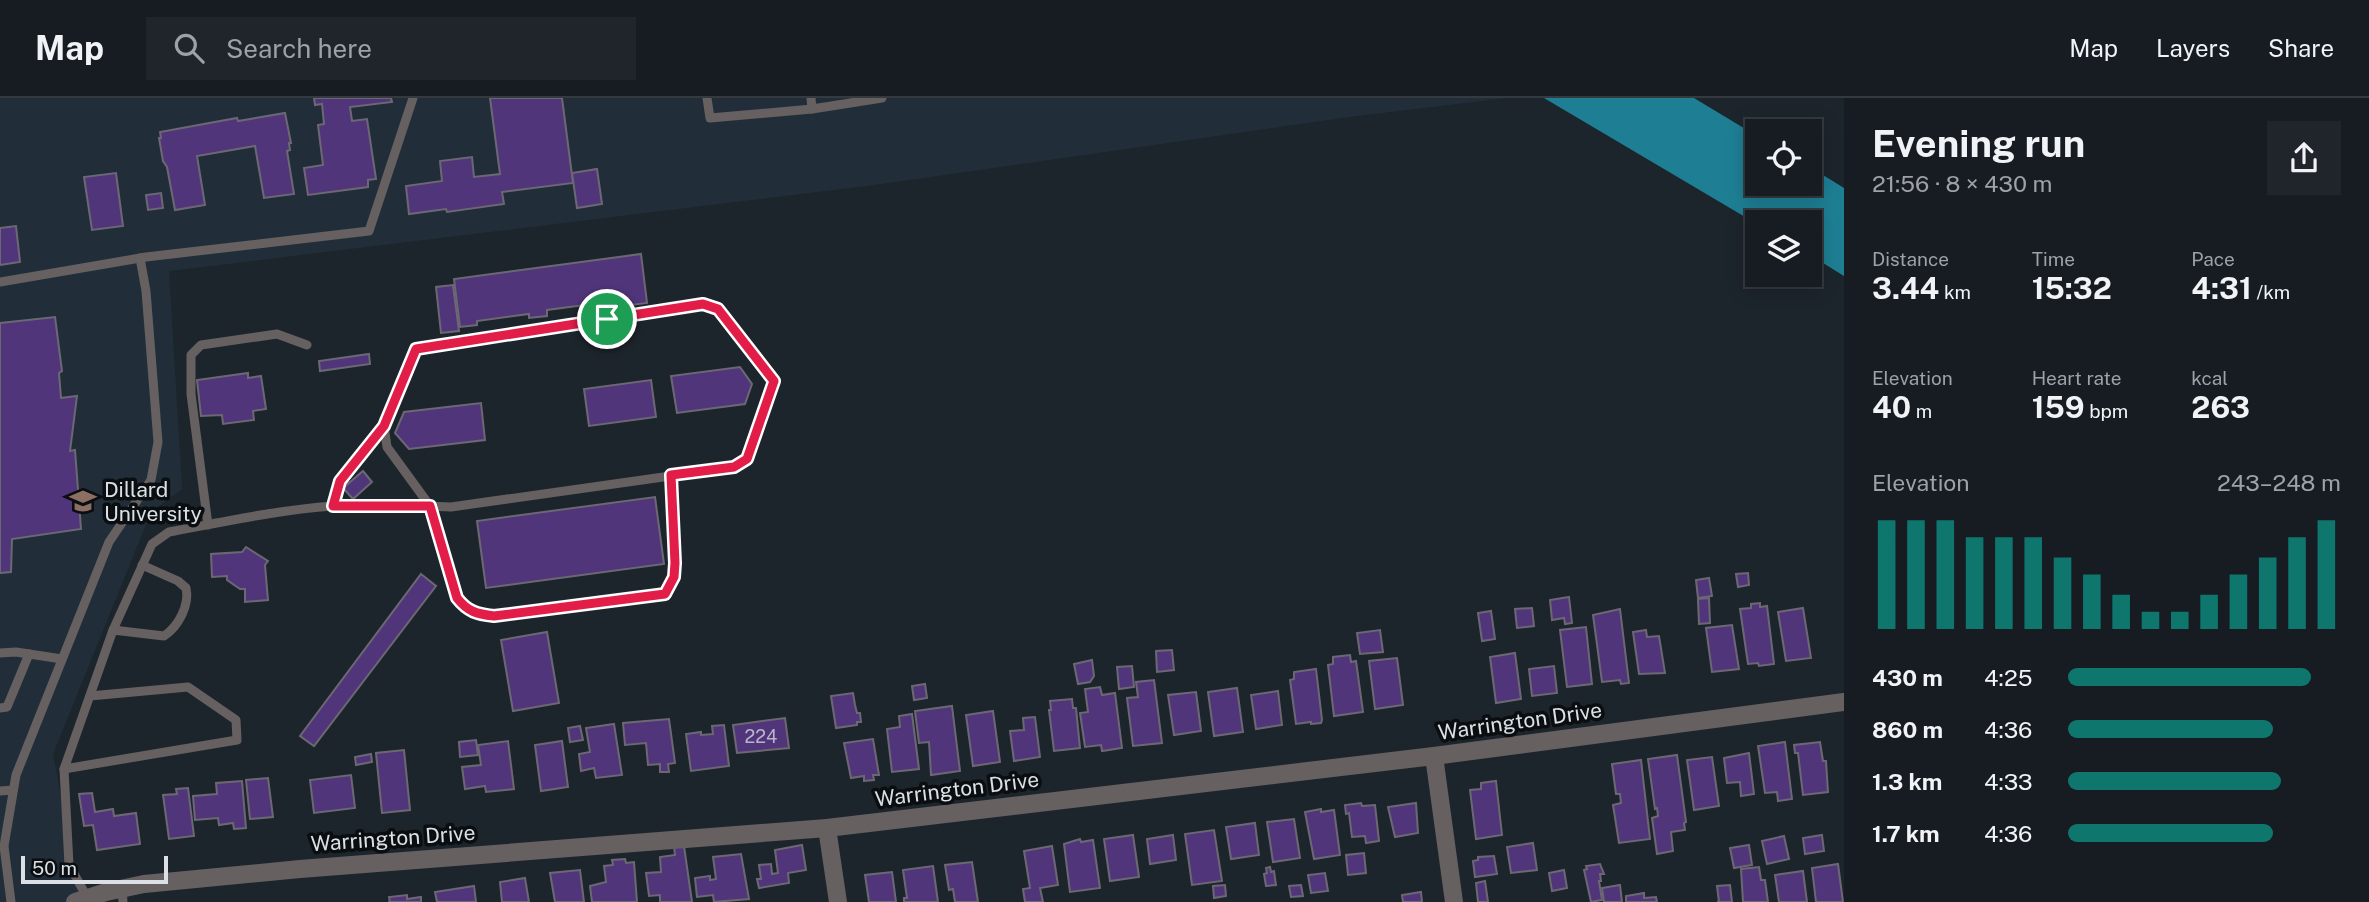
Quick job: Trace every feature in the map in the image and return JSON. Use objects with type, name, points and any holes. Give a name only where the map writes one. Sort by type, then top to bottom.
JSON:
[{"type":"street","name":"Warrington Drive","points":[[81,900],[300,869],[827,828],[1434,756],[1844,702]]},
{"type":"street","points":[[1434,756],[1454,902]]},
{"type":"street","points":[[827,828],[838,902]]},
{"type":"lane","points":[[0,282],[140,258],[369,231],[413,98]]},
{"type":"lane","points":[[707,98],[710,118],[812,109],[879,98]]},
{"type":"lane","points":[[811,98],[812,109]]},
{"type":"lane","points":[[11,902],[4,846],[16,775],[109,542],[150,480],[158,442],[146,291],[140,258]]},
{"type":"lane","points":[[81,900],[69,865],[64,769],[113,630],[152,544],[169,532],[333,506],[450,507],[734,467],[747,459],[774,381],[718,309],[703,304],[416,349],[384,426],[340,481],[333,506]]},
{"type":"lane","points":[[208,525],[191,394],[191,355],[201,345],[276,334],[307,345]]},
{"type":"lane","points":[[384,426],[387,447],[430,506],[457,598],[465,608],[477,614],[494,616],[665,594],[674,577],[675,563],[671,475]]},
{"type":"lane","points":[[113,630],[163,636],[174,628],[186,603],[186,588],[178,581],[142,565]]},
{"type":"lane","points":[[0,653],[16,652],[62,659]]},
{"type":"lane","points":[[0,708],[7,707],[29,654]]},
{"type":"lane","points":[[64,769],[237,740],[236,720],[188,687],[90,696]]},
{"type":"lane","points":[[0,791],[13,790]]},
{"type":"shaded area","name":"Dillard University","points":[[0,98],[1506,98],[1349,117],[874,185],[169,271],[182,489],[151,512],[53,754],[80,900],[0,902]]},
{"type":"water","points":[[1544,98],[1694,98],[1745,129],[1745,196],[1822,196],[1822,174],[1844,188],[1844,276],[1822,262],[1822,210],[1745,210],[1745,217]]},
{"type":"building","points":[[314,98],[391,98],[392,102],[350,107],[352,121],[367,119],[376,179],[368,180],[368,187],[308,195],[304,168],[323,165],[318,125],[324,124],[322,104],[315,105]]},
{"type":"building","points":[[490,98],[562,98],[573,183],[502,192],[504,204],[409,214],[406,186],[442,181],[440,161],[472,157],[474,177],[500,174]]},
{"type":"building","points":[[285,113],[291,143],[290,150],[287,151],[294,194],[264,198],[255,146],[197,156],[205,205],[175,210],[167,167],[163,161],[160,132],[237,118],[238,121]]},
{"type":"building","points":[[597,169],[602,204],[577,208],[572,173]]},
{"type":"building","points":[[116,173],[123,226],[92,230],[84,177]]},
{"type":"building","points":[[161,193],[163,208],[148,210],[146,195]]},
{"type":"building","points":[[16,226],[20,262],[0,265],[0,228]]},
{"type":"building","points":[[641,254],[647,303],[608,308],[607,302],[547,310],[547,316],[529,318],[529,314],[477,321],[477,325],[460,327],[454,279]]},
{"type":"building","points":[[453,285],[459,331],[441,333],[436,287]]},
{"type":"building","points":[[55,317],[62,371],[59,373],[61,398],[77,396],[70,451],[75,450],[81,529],[12,539],[11,572],[0,573],[0,323]]},
{"type":"building","points":[[369,354],[370,364],[320,371],[319,361]]},
{"type":"building","points":[[740,367],[752,384],[745,404],[677,413],[671,376]]},
{"type":"building","points":[[248,373],[248,378],[261,376],[266,409],[253,411],[254,420],[223,424],[222,415],[201,416],[197,380]]},
{"type":"building","points":[[651,380],[656,417],[589,426],[584,389]]},
{"type":"building","points":[[481,403],[485,440],[409,449],[395,433],[404,412]]},
{"type":"building","points":[[363,471],[372,482],[353,499],[343,488]]},
{"type":"building","points":[[655,497],[664,564],[486,588],[477,521]]},
{"type":"building","points":[[246,547],[268,561],[265,565],[268,600],[245,602],[245,589],[240,589],[227,580],[227,576],[212,577],[211,554],[242,552]]},
{"type":"building","points":[[1748,573],[1749,585],[1738,587],[1736,574]]},
{"type":"building","points":[[421,574],[436,586],[314,746],[300,736]]},
{"type":"building","points":[[1709,578],[1712,596],[1698,598],[1696,580]]},
{"type":"building","points":[[1569,597],[1572,623],[1565,624],[1564,618],[1552,620],[1550,600]]},
{"type":"building","points":[[1709,598],[1710,623],[1699,624],[1698,599]]},
{"type":"building","points":[[1760,603],[1760,607],[1767,606],[1774,664],[1759,666],[1758,663],[1748,664],[1740,609],[1751,608],[1751,604]]},
{"type":"building","points":[[1532,608],[1534,626],[1517,628],[1515,609]]},
{"type":"building","points":[[1803,608],[1811,658],[1786,661],[1778,612]]},
{"type":"building","points":[[1620,609],[1629,683],[1621,684],[1620,680],[1602,682],[1593,615]]},
{"type":"building","points":[[1491,611],[1495,639],[1482,641],[1478,613]]},
{"type":"building","points":[[1732,625],[1739,669],[1712,672],[1706,628]]},
{"type":"building","points":[[1586,627],[1592,684],[1567,687],[1560,630]]},
{"type":"building","points":[[1380,630],[1383,652],[1360,654],[1357,633]]},
{"type":"building","points":[[1646,630],[1647,637],[1659,636],[1665,673],[1639,674],[1633,632]]},
{"type":"building","points":[[547,632],[559,703],[513,711],[501,640]]},
{"type":"building","points":[[1172,650],[1174,670],[1157,672],[1156,651]]},
{"type":"building","points":[[1515,653],[1521,699],[1496,703],[1490,657]]},
{"type":"building","points":[[1350,655],[1351,662],[1356,661],[1363,712],[1334,716],[1328,665],[1333,664],[1333,657]]},
{"type":"building","points":[[1397,658],[1403,705],[1375,709],[1369,661]]},
{"type":"building","points":[[1092,660],[1094,676],[1090,682],[1078,684],[1074,664]]},
{"type":"building","points":[[1132,666],[1134,687],[1119,689],[1117,667]]},
{"type":"building","points":[[1554,666],[1557,693],[1532,696],[1529,669]]},
{"type":"building","points":[[1316,669],[1321,723],[1296,724],[1290,680],[1294,679],[1294,672]]},
{"type":"building","points":[[1154,680],[1162,743],[1133,746],[1127,698],[1138,697],[1136,682]]},
{"type":"building","points":[[925,684],[927,698],[914,700],[912,686]]},
{"type":"building","points":[[1100,687],[1102,695],[1115,693],[1122,748],[1102,751],[1101,745],[1085,747],[1080,713],[1088,712],[1085,689]]},
{"type":"building","points":[[1237,688],[1243,732],[1214,736],[1208,692]]},
{"type":"building","points":[[1278,691],[1282,725],[1256,729],[1251,695]]},
{"type":"building","points":[[1196,692],[1201,731],[1174,735],[1168,695]]},
{"type":"building","points":[[853,693],[861,722],[836,728],[831,696]]},
{"type":"building","points":[[1072,699],[1073,708],[1076,708],[1080,748],[1054,751],[1050,701]]},
{"type":"building","points":[[952,706],[960,771],[931,775],[929,742],[919,743],[915,711]]},
{"type":"building","points":[[993,711],[1000,762],[973,766],[966,715]]},
{"type":"building","points":[[912,714],[919,769],[892,772],[887,729],[900,727],[899,716]]},
{"type":"building","points":[[1035,717],[1040,757],[1014,761],[1010,731],[1024,730],[1023,718]]},
{"type":"building","points":[[785,718],[789,748],[737,753],[733,725]]},
{"type":"building","points":[[669,719],[675,763],[668,764],[669,772],[660,772],[660,764],[648,765],[646,743],[625,745],[623,723]]},
{"type":"building","points":[[614,724],[622,775],[596,778],[594,768],[581,771],[579,754],[590,752],[586,728]]},
{"type":"building","points":[[724,725],[729,766],[691,771],[686,734],[713,734],[712,726]]},
{"type":"building","points":[[580,726],[583,740],[570,742],[568,728]]},
{"type":"building","points":[[873,739],[879,775],[873,775],[874,780],[864,781],[864,776],[851,778],[844,743]]},
{"type":"building","points":[[476,740],[478,755],[460,757],[459,742]]},
{"type":"building","points":[[508,741],[514,789],[486,792],[485,786],[465,789],[462,767],[481,765],[478,745]]},
{"type":"building","points":[[562,741],[568,787],[541,791],[535,745]]},
{"type":"building","points":[[1785,742],[1792,799],[1778,801],[1777,792],[1765,793],[1758,746]]},
{"type":"building","points":[[1820,742],[1823,761],[1826,761],[1828,792],[1803,795],[1798,753],[1795,753],[1794,745]]},
{"type":"building","points":[[404,750],[410,810],[382,813],[376,753]]},
{"type":"building","points":[[1749,753],[1754,794],[1741,796],[1740,782],[1727,783],[1724,758]]},
{"type":"building","points":[[371,754],[372,762],[356,765],[355,757]]},
{"type":"building","points":[[1677,755],[1685,830],[1671,832],[1673,851],[1657,854],[1652,818],[1658,816],[1648,759]]},
{"type":"building","points":[[1712,757],[1719,806],[1694,810],[1687,760]]},
{"type":"building","points":[[1641,760],[1650,839],[1619,843],[1613,805],[1621,803],[1620,794],[1616,794],[1612,764]]},
{"type":"building","points":[[351,775],[355,808],[314,813],[310,780]]},
{"type":"building","points":[[268,778],[273,817],[250,819],[246,780]]},
{"type":"building","points":[[242,781],[246,828],[234,829],[233,823],[219,825],[218,818],[195,820],[193,796],[217,794],[216,783]]},
{"type":"building","points":[[1496,781],[1502,835],[1476,839],[1470,790],[1481,789],[1481,783]]},
{"type":"building","points":[[188,788],[194,836],[169,839],[163,795],[177,794],[176,789]]},
{"type":"building","points":[[92,793],[95,812],[113,809],[114,816],[136,813],[140,844],[97,850],[93,825],[84,826],[79,794]]},
{"type":"building","points":[[1361,803],[1362,806],[1375,805],[1379,841],[1366,843],[1365,836],[1352,837],[1349,813],[1346,814],[1345,805]]},
{"type":"building","points":[[1416,803],[1418,833],[1395,837],[1388,807]]},
{"type":"building","points":[[1321,809],[1321,812],[1334,810],[1340,855],[1314,859],[1305,812]]},
{"type":"building","points":[[1294,819],[1300,858],[1273,862],[1267,822]]},
{"type":"building","points":[[1255,823],[1259,855],[1231,859],[1226,827]]},
{"type":"building","points":[[1214,830],[1222,881],[1192,885],[1185,834]]},
{"type":"building","points":[[1133,835],[1139,877],[1110,881],[1104,839]]},
{"type":"building","points":[[1173,835],[1176,860],[1150,864],[1147,839]]},
{"type":"building","points":[[1822,835],[1824,851],[1805,854],[1803,838]]},
{"type":"building","points":[[1784,836],[1789,859],[1767,864],[1762,841]]},
{"type":"building","points":[[1080,839],[1081,842],[1093,840],[1100,888],[1070,892],[1064,844]]},
{"type":"building","points":[[1533,843],[1537,870],[1511,873],[1507,847]]},
{"type":"building","points":[[802,845],[806,870],[788,873],[789,883],[759,888],[759,865],[771,864],[772,874],[778,873],[775,850]]},
{"type":"building","points":[[1749,845],[1752,865],[1734,868],[1730,848]]},
{"type":"building","points":[[684,846],[692,902],[660,902],[660,895],[649,896],[646,873],[661,872],[660,857],[675,855],[674,847]]},
{"type":"building","points":[[1052,846],[1058,885],[1040,888],[1043,902],[1025,902],[1023,889],[1030,888],[1024,851]]},
{"type":"building","points":[[1364,853],[1366,873],[1348,875],[1346,855]]},
{"type":"building","points":[[741,854],[749,899],[714,902],[713,895],[697,897],[695,878],[710,876],[710,880],[716,879],[713,857]]},
{"type":"building","points":[[1494,856],[1497,874],[1475,877],[1473,861],[1478,860],[1478,857]]},
{"type":"building","points":[[625,859],[626,863],[634,862],[637,902],[592,902],[590,886],[606,882],[604,866],[613,865],[612,860]]},
{"type":"building","points":[[972,862],[978,902],[955,902],[953,889],[949,890],[945,865]]},
{"type":"building","points":[[1600,864],[1604,874],[1600,874],[1599,881],[1602,900],[1591,902],[1584,870],[1587,869],[1586,866]]},
{"type":"building","points":[[1838,864],[1843,902],[1816,902],[1812,868]]},
{"type":"building","points":[[933,866],[938,902],[904,902],[904,898],[907,898],[903,870]]},
{"type":"building","points":[[1270,867],[1271,872],[1274,871],[1276,885],[1266,886],[1264,874],[1267,873],[1266,868]]},
{"type":"building","points":[[1759,867],[1761,880],[1765,880],[1768,902],[1743,902],[1741,869]]},
{"type":"building","points":[[580,870],[584,902],[555,902],[550,873]]},
{"type":"building","points":[[1564,870],[1567,888],[1552,891],[1549,873]]},
{"type":"building","points":[[1803,871],[1807,902],[1779,902],[1775,875]]},
{"type":"building","points":[[892,872],[896,902],[869,902],[865,875]]},
{"type":"building","points":[[1325,873],[1328,891],[1311,893],[1308,875]]},
{"type":"building","points":[[525,878],[529,902],[502,902],[500,882]]},
{"type":"building","points":[[1485,881],[1488,902],[1478,902],[1476,883]]},
{"type":"building","points":[[1225,885],[1226,896],[1214,898],[1213,886]]},
{"type":"building","points":[[1301,885],[1303,896],[1291,897],[1289,886]]},
{"type":"building","points":[[1620,885],[1622,902],[1604,902],[1602,888]]},
{"type":"building","points":[[1730,885],[1732,902],[1719,902],[1717,886]]},
{"type":"building","points":[[474,886],[476,902],[437,902],[435,892]]},
{"type":"building","points":[[1421,892],[1422,902],[1403,902],[1402,895]]},
{"type":"building","points":[[1644,893],[1644,898],[1656,897],[1657,902],[1626,902],[1626,896]]},
{"type":"building","points":[[389,897],[421,897],[421,902],[390,902]]},
{"type":"place","name":"Dillard University","points":[[83,501]]},
{"type":"route","points":[[703,304],[718,309],[774,381],[747,459],[734,467],[671,475],[675,563],[674,577],[665,594],[494,616],[477,614],[465,608],[457,598],[430,506],[333,506],[340,481],[384,426],[416,349],[607,319],[703,304]]}]
